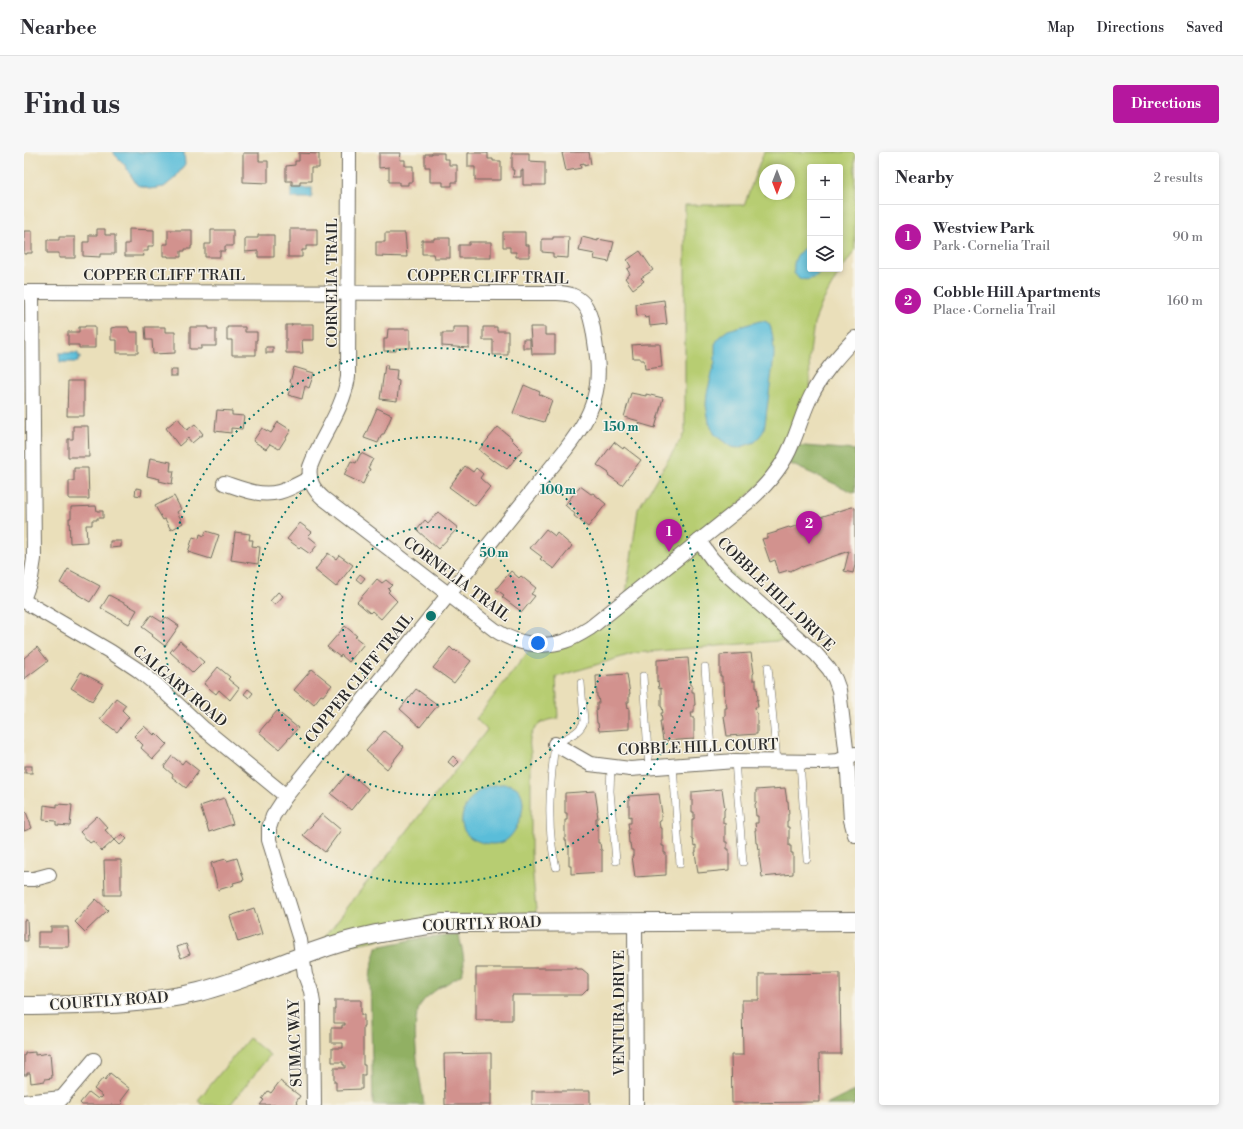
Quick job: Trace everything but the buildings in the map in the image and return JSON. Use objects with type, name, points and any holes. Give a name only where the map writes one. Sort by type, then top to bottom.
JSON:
[{"type":"street","name":"CORNELIA TRAIL","points":[[349,152],[349,367],[345,392],[338,413],[311,463],[309,470],[310,478],[314,489],[318,494],[495,630],[518,642],[546,644],[564,642],[578,636],[748,502],[773,476],[784,461],[792,445],[804,410],[821,379],[833,362],[855,338]]},
{"type":"street","name":"COPPER CLIFF TRAIL","points":[[28,292],[565,293],[578,298],[586,305],[597,354],[598,373],[596,392],[588,417],[566,449],[286,796],[273,816],[269,828],[269,840],[300,940],[302,957]]},
{"type":"street","points":[[24,597],[31,578],[34,559],[28,292]]},
{"type":"street","points":[[224,483],[254,492],[269,494],[286,490],[310,478]]},
{"type":"street","name":"COBBLE HILL DRIVE","points":[[699,541],[724,572],[816,654],[829,669],[835,679],[839,690],[851,756],[851,820],[855,835]]},
{"type":"street","name":"CALGARY ROAD","points":[[24,601],[111,652],[138,670],[158,686],[204,729],[286,796]]},
{"type":"street","name":"COBBLE HILL COURT","points":[[554,744],[590,764],[630,769],[735,761],[835,761],[851,756]]},
{"type":"street","points":[[24,880],[49,875]]},
{"type":"street","name":"VENTURA DRIVE","points":[[635,921],[636,1105]]},
{"type":"street","name":"COURTLY ROAD","points":[[24,1006],[113,1004],[172,997],[228,984],[346,942],[376,934],[443,923],[855,921]]},
{"type":"street","name":"SUMAC WAY","points":[[302,957],[305,975],[311,991],[313,1003],[314,1105]]},
{"type":"street","points":[[24,1102],[59,1102],[94,1060]]},
{"type":"lane","points":[[705,666],[712,763]]},
{"type":"lane","points":[[768,667],[776,761]]},
{"type":"lane","points":[[643,676],[649,768]]},
{"type":"lane","points":[[556,867],[553,854],[549,803],[554,744],[580,729],[583,725],[581,683]]},
{"type":"lane","points":[[735,761],[743,862]]},
{"type":"lane","points":[[800,762],[807,859]]},
{"type":"lane","points":[[673,766],[680,864]]},
{"type":"lane","points":[[611,767],[610,791],[616,861]]},
{"type":"green space","points":[[764,152],[855,152],[855,250],[843,268],[843,164],[807,164],[807,272],[840,272],[822,303],[814,323],[809,360],[811,395],[784,461],[699,541],[800,639],[635,653],[556,677],[558,719],[551,719],[540,724],[535,728],[530,739],[531,853],[537,922],[474,922],[313,952],[487,730],[476,719],[534,644],[564,642],[625,601],[638,509],[685,432],[685,205],[744,205],[759,165],[759,200],[795,200],[795,164],[759,164]]},
{"type":"green space","points":[[792,445],[855,450],[855,493],[784,461]]},
{"type":"green space","points":[[459,935],[464,960],[462,974],[431,993],[424,1000],[419,1009],[416,1020],[416,1050],[424,1105],[373,1105],[370,979],[377,947],[416,939]]},
{"type":"green space","points":[[249,1038],[270,1055],[230,1105],[204,1105],[198,1100]]},
{"type":"green space","points":[[855,1091],[855,1105],[826,1105]]},
{"type":"water","points":[[112,152],[184,152],[185,164],[175,178],[164,187],[149,189],[137,185],[124,164]]},
{"type":"water","points":[[291,188],[312,188],[312,198],[291,198]]},
{"type":"water","points":[[807,246],[807,272],[823,272],[814,278],[805,280],[797,277],[794,273],[795,259]]},
{"type":"water","points":[[760,321],[769,324],[774,348],[765,424],[763,432],[755,442],[738,448],[731,447],[715,435],[709,422],[706,405],[707,393],[715,362],[715,344],[720,336],[728,330]]},
{"type":"water","points":[[59,353],[78,353],[80,359],[78,359],[78,362],[60,362]]},
{"type":"water","points":[[501,784],[508,784],[518,789],[523,801],[521,816],[514,831],[505,841],[498,844],[482,843],[468,835],[463,829],[462,815],[469,801],[480,790]]},
{"type":"place","name":"Cobble Hill Apartments","points":[[809,544]]},
{"type":"place","name":"Westview Park","points":[[669,552]]}]
